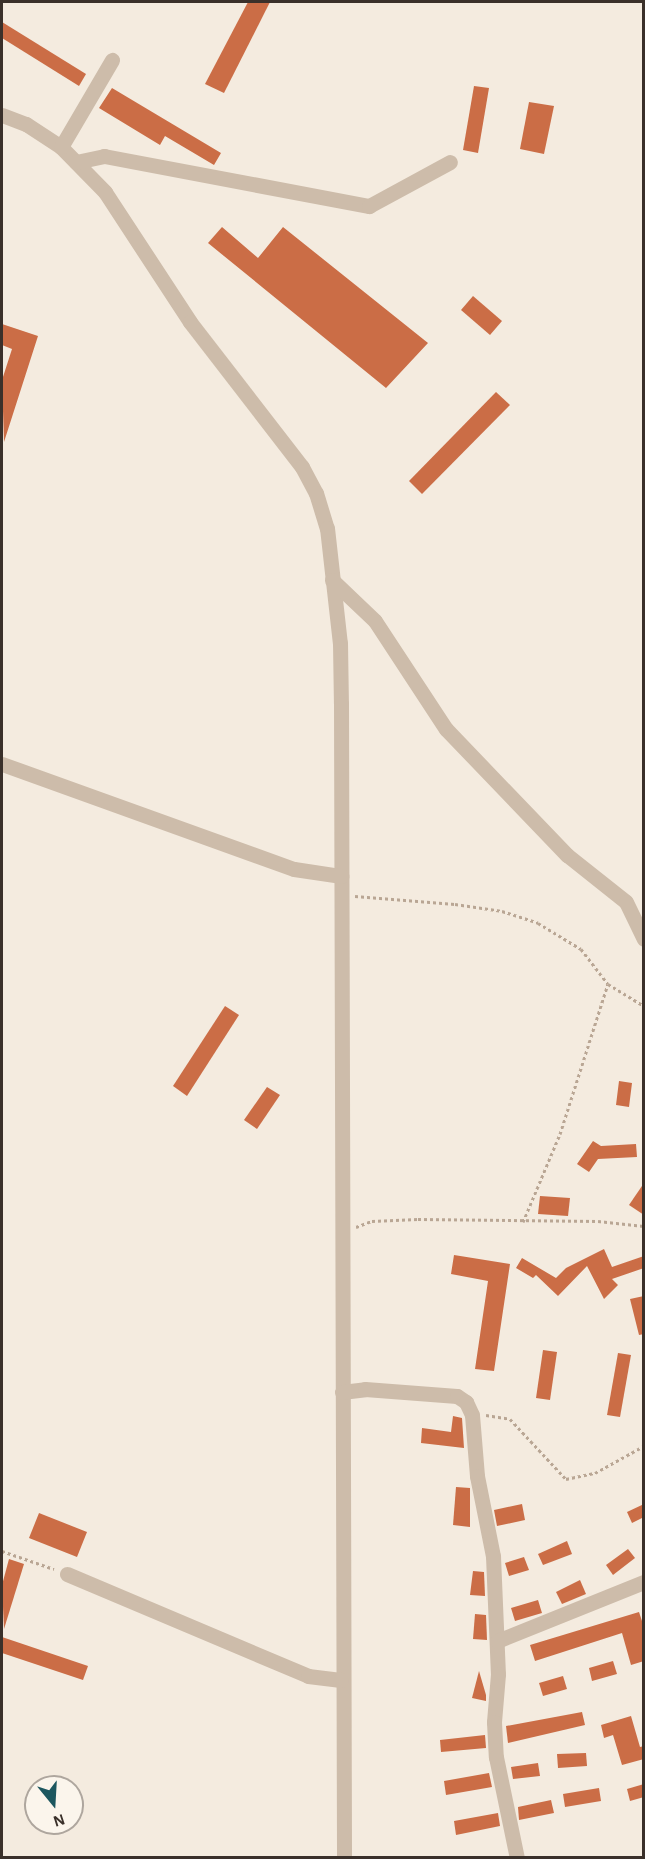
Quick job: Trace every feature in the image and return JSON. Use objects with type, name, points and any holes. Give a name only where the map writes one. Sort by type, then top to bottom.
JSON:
[{"type":"street","points":[[61,147],[112,60]]},
{"type":"street","points":[[2,118],[26,124],[61,147],[105,192],[190,322],[302,467],[322,510],[340,643],[343,1239],[341,1680],[344,1857]]},
{"type":"street","points":[[76,162],[104,156],[369,206],[450,162]]},
{"type":"street","points":[[332,580],[375,621],[446,729],[557,844],[626,902],[644,939]]},
{"type":"street","points":[[2,764],[294,869],[341,876]]},
{"type":"street","points":[[342,1392],[366,1389],[457,1396],[466,1402],[472,1415],[477,1476],[493,1556],[497,1641],[496,1757],[517,1857]]},
{"type":"street","points":[[68,1574],[308,1676],[341,1680]]},
{"type":"street","points":[[497,1641],[644,1582]]},
{"type":"path","points":[[342,894],[455,904],[502,911],[538,923],[581,949],[608,984],[644,1006]]},
{"type":"path","points":[[522,1223],[560,1134],[608,984]]},
{"type":"path","points":[[343,1239],[358,1225],[372,1221],[522,1223],[598,1221],[644,1226]]},
{"type":"path","points":[[472,1415],[510,1419],[566,1479],[595,1473],[644,1446]]},
{"type":"path","points":[[2,1551],[68,1574]]},
{"type":"building","points":[[248,2],[270,2],[224,93],[205,84]]},
{"type":"building","points":[[2,22],[86,74],[79,86],[2,38]]},
{"type":"building","points":[[474,86],[489,88],[478,153],[463,150]]},
{"type":"building","points":[[112,88],[221,153],[214,165],[165,136],[160,145],[99,108]]},
{"type":"building","points":[[529,102],[554,106],[544,154],[520,149]]},
{"type":"building","points":[[222,227],[258,258],[283,227],[428,343],[386,388],[208,243]]},
{"type":"building","points":[[473,296],[502,321],[490,335],[461,310]]},
{"type":"building","points":[[2,324],[38,336],[4,442],[2,380],[12,349],[2,345]]},
{"type":"building","points":[[496,392],[510,405],[422,494],[409,481]]},
{"type":"building","points":[[225,1006],[239,1015],[187,1096],[173,1086]]},
{"type":"building","points":[[619,1081],[632,1083],[629,1107],[616,1105]]},
{"type":"building","points":[[267,1087],[280,1095],[257,1129],[244,1120]]},
{"type":"building","points":[[593,1141],[601,1146],[636,1144],[637,1157],[598,1159],[589,1172],[577,1164]]},
{"type":"building","points":[[644,1183],[644,1215],[629,1205]]},
{"type":"building","points":[[540,1196],[570,1198],[568,1216],[538,1214]]},
{"type":"building","points":[[604,1249],[612,1267],[644,1256],[644,1268],[612,1279],[618,1285],[604,1299],[587,1266],[558,1296],[536,1275],[533,1278],[516,1268],[522,1258],[556,1278],[566,1268]]},
{"type":"building","points":[[454,1255],[510,1264],[494,1371],[475,1369],[488,1281],[451,1274]]},
{"type":"building","points":[[644,1296],[644,1334],[639,1335],[630,1299]]},
{"type":"building","points":[[543,1350],[557,1352],[550,1400],[536,1398]]},
{"type":"building","points":[[618,1353],[631,1355],[620,1417],[607,1415]]},
{"type":"building","points":[[453,1416],[462,1418],[464,1448],[421,1443],[422,1428],[451,1432]]},
{"type":"building","points":[[456,1487],[470,1488],[470,1527],[453,1525]]},
{"type":"building","points":[[522,1504],[525,1520],[497,1526],[494,1510]]},
{"type":"building","points":[[644,1504],[644,1517],[632,1523],[627,1512]]},
{"type":"building","points":[[39,1513],[87,1532],[77,1557],[29,1538]]},
{"type":"building","points":[[567,1541],[572,1554],[543,1565],[538,1554]]},
{"type":"building","points":[[628,1549],[635,1558],[613,1575],[606,1565]]},
{"type":"building","points":[[524,1557],[529,1570],[509,1576],[505,1563]]},
{"type":"building","points":[[9,1559],[24,1564],[4,1629],[2,1585]]},
{"type":"building","points":[[473,1571],[484,1572],[485,1596],[470,1595]]},
{"type":"building","points":[[580,1580],[586,1594],[562,1604],[556,1592]]},
{"type":"building","points":[[538,1600],[542,1613],[515,1621],[511,1608]]},
{"type":"building","points":[[639,1612],[644,1627],[644,1661],[631,1665],[622,1633],[535,1661],[530,1645]]},
{"type":"building","points":[[475,1614],[486,1615],[487,1640],[473,1639]]},
{"type":"building","points":[[2,1637],[88,1666],[83,1680],[2,1653]]},
{"type":"building","points":[[613,1661],[617,1674],[592,1681],[589,1668]]},
{"type":"building","points":[[479,1671],[486,1695],[486,1701],[472,1698]]},
{"type":"building","points":[[563,1676],[567,1689],[543,1696],[539,1683]]},
{"type":"building","points":[[582,1712],[585,1725],[508,1743],[506,1726]]},
{"type":"building","points":[[631,1716],[640,1747],[644,1746],[644,1759],[622,1765],[613,1735],[604,1738],[601,1725]]},
{"type":"building","points":[[485,1735],[486,1748],[441,1752],[440,1740]]},
{"type":"building","points":[[586,1753],[587,1766],[558,1768],[557,1754]]},
{"type":"building","points":[[538,1763],[540,1776],[513,1779],[511,1767]]},
{"type":"building","points":[[489,1773],[492,1787],[446,1795],[444,1781]]},
{"type":"building","points":[[644,1784],[644,1797],[630,1801],[627,1789]]},
{"type":"building","points":[[599,1788],[601,1801],[565,1807],[563,1794]]},
{"type":"building","points":[[551,1800],[554,1813],[519,1820],[518,1807]]},
{"type":"building","points":[[498,1813],[500,1826],[456,1835],[454,1821]]}]
